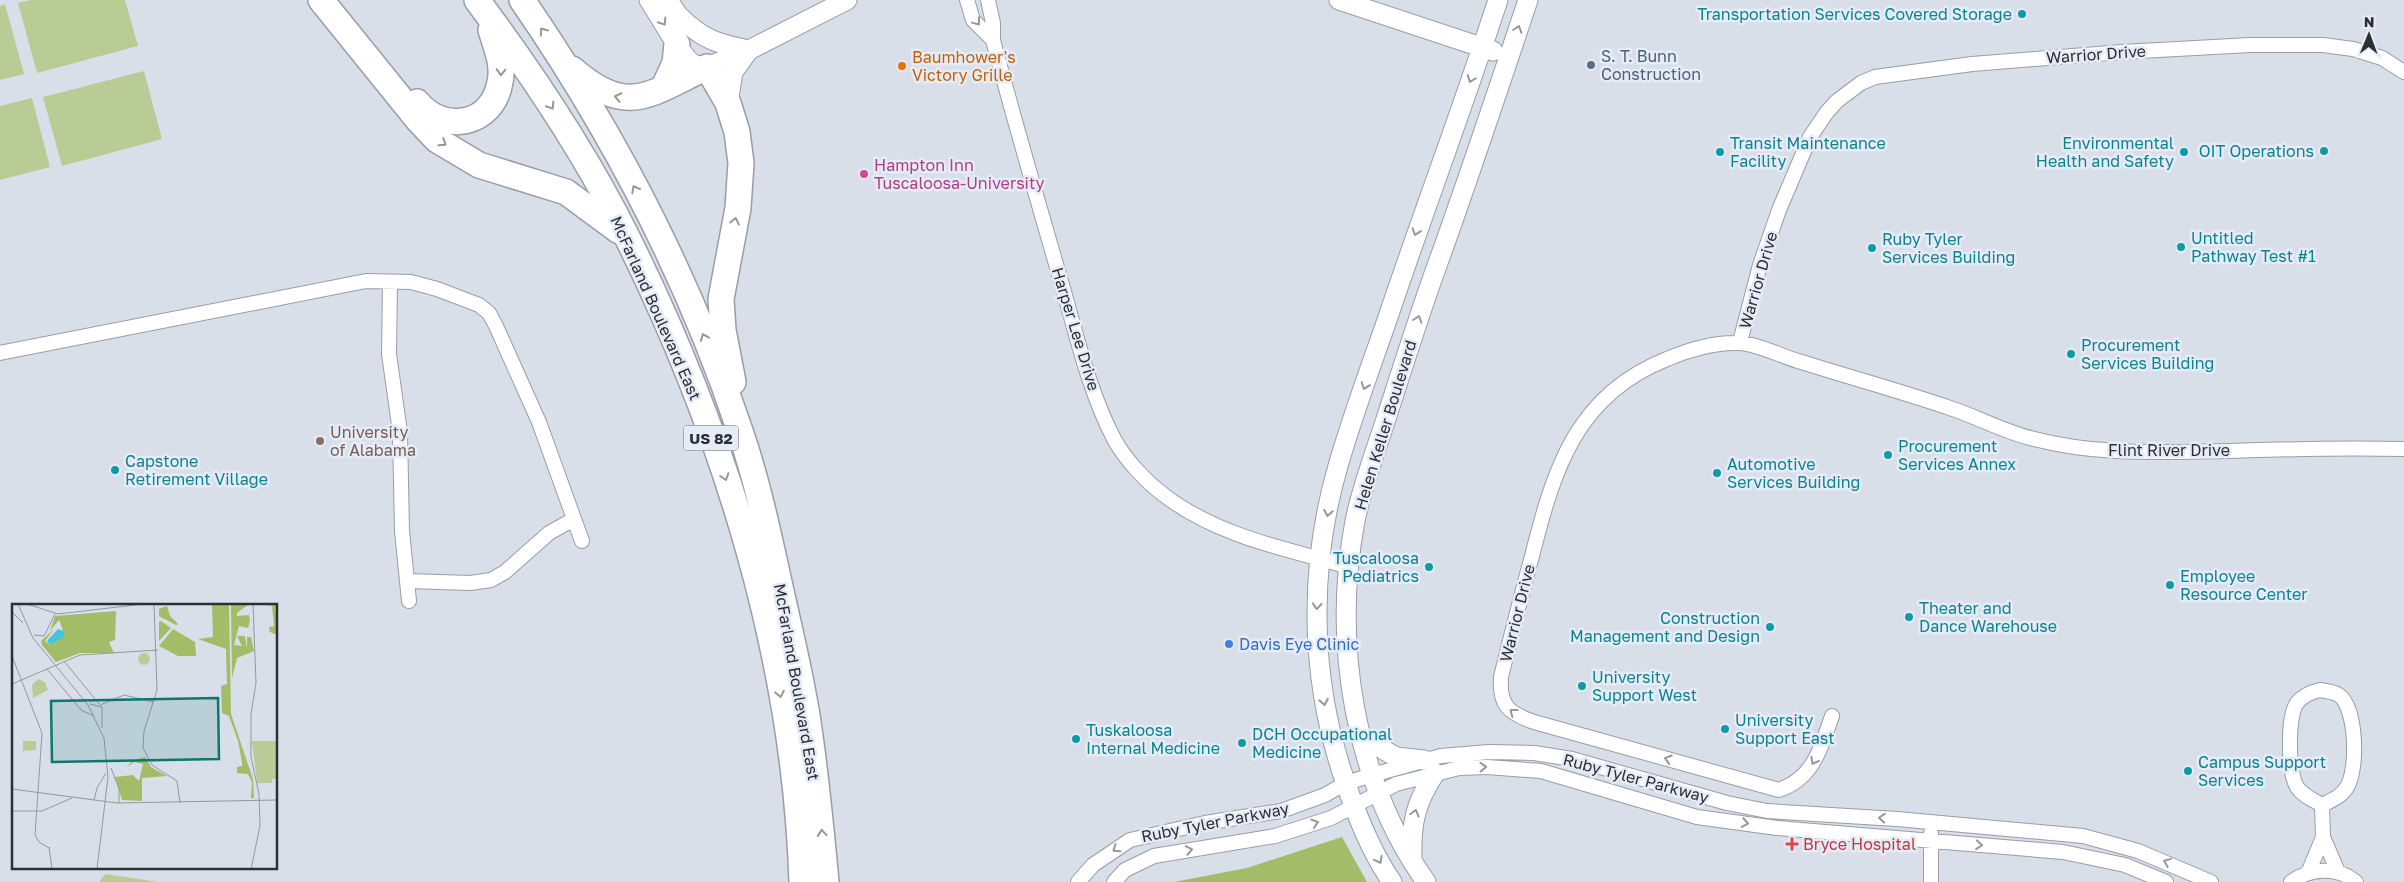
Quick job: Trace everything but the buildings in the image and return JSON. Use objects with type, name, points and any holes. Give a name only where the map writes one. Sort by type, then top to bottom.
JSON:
[{"type":"highway","points":[[321,0],[418,120],[437,140],[479,165],[566,192],[627,238]]},
{"type":"highway","points":[[335,0],[423,110],[438,120],[456,123],[474,118],[484,110],[495,97],[500,83],[502,67],[498,51],[480,4]]},
{"type":"highway","name":"McFarland Boulevard East","points":[[522,0],[564,61],[656,230],[704,336],[740,431],[770,540],[808,720],[819,805],[826,882]]},
{"type":"highway","name":"McFarland Boulevard East","points":[[480,4],[538,86],[583,157],[627,238],[669,329],[715,446],[750,557],[771,646],[789,738],[801,851],[802,882]]},
{"type":"highway","points":[[664,86],[675,63],[677,44]]},
{"type":"highway","points":[[564,61],[587,82],[612,96],[628,99],[644,96],[707,67],[728,103],[736,132],[741,163],[738,208],[721,299],[723,330],[740,431]]},
{"type":"street","points":[[649,0],[677,44],[694,65],[707,67],[749,50],[846,0]]},
{"type":"street","points":[[668,0],[707,67]]},
{"type":"street","name":"Harper Lee Drive","points":[[967,0],[973,20],[993,40]]},
{"type":"street","name":"Harper Lee Drive","points":[[988,0],[993,23],[993,40],[1085,367],[1114,439],[1130,462],[1162,494],[1194,516],[1233,534],[1350,567]]},
{"type":"street","points":[[1339,0],[1508,57]]},
{"type":"street","name":"Helen Keller Boulevard","points":[[1392,882],[1368,840],[1353,806],[1332,743],[1323,699],[1316,622],[1320,559],[1338,466],[1414,240],[1498,0]]},
{"type":"street","name":"Helen Keller Boulevard","points":[[1426,882],[1374,784],[1360,736],[1348,655],[1347,612],[1355,522],[1366,480],[1421,310],[1528,0]]},
{"type":"street","points":[[679,16],[694,31],[707,40],[749,50]]},
{"type":"street","name":"Warrior Drive","points":[[1832,716],[1818,753],[1807,773],[1794,785],[1779,790],[1519,717],[1507,708],[1500,693],[1501,677],[1551,485],[1566,450],[1587,417],[1609,395],[1633,376],[1660,361],[1697,349],[1740,342],[1760,265],[1782,202],[1810,137],[1837,101],[1861,83],[1875,77],[1934,67],[2132,51],[2250,46],[2323,46],[2353,49],[2382,58],[2404,72]]},
{"type":"street","points":[[728,103],[733,72],[749,50]]},
{"type":"street","points":[[0,353],[332,286],[366,281],[411,282],[437,289],[479,305],[489,313],[505,343],[539,422],[582,541]]},
{"type":"street","points":[[390,282],[389,354],[400,432],[402,522],[409,601]]},
{"type":"street","name":"Flint River Drive","points":[[1740,342],[1912,395],[1985,420],[2027,438],[2068,446],[2163,454],[2334,448],[2404,449]]},
{"type":"street","points":[[408,581],[470,583],[490,580],[505,572],[549,533],[574,519]]},
{"type":"street","points":[[2320,690],[2338,695],[2346,702],[2351,713],[2353,725],[2351,779],[2347,788],[2337,798],[2322,805],[2307,798],[2297,787],[2291,766],[2293,712],[2297,703],[2312,692],[2320,690]]},
{"type":"street","points":[[1360,736],[1396,757],[1429,767],[1426,786],[1414,813],[1412,858]]},
{"type":"street","name":"Ruby Tyler Parkway","points":[[1078,882],[1093,865],[1130,840],[1282,811],[1318,798],[1346,783],[1374,784],[1429,767],[1460,753],[1534,753],[1572,759],[1727,803],[1767,811],[1930,822],[2083,836],[2138,850],[2211,882]]},
{"type":"street","name":"Ruby Tyler Parkway","points":[[1429,767],[1486,767],[1541,771],[1697,817],[1786,829],[2063,852],[2125,865],[2166,882]]},
{"type":"street","name":"Ruby Tyler Parkway","points":[[1114,882],[1125,870],[1154,856],[1275,836],[1331,818],[1353,806],[1374,784]]},
{"type":"street","points":[[2322,805],[2323,837],[2338,872]]},
{"type":"street","points":[[1268,814],[1275,836]]},
{"type":"street","points":[[1930,822],[1931,882]]},
{"type":"street","points":[[1160,833],[1164,854]]},
{"type":"street","points":[[2308,873],[2323,837]]},
{"type":"street","points":[[2291,882],[2308,873],[2323,870],[2338,872],[2356,882]]},
{"type":"green space","points":[[30,0],[125,0],[138,46],[37,73],[18,3]]},
{"type":"green space","points":[[5,4],[24,74],[0,80],[0,6]]},
{"type":"green space","points":[[144,71],[162,139],[62,166],[43,97]]},
{"type":"green space","points":[[32,98],[50,167],[0,180],[0,106]]},
{"type":"green space","points":[[1342,837],[1367,882],[1174,882],[1247,868]]},
{"type":"green space","points":[[105,874],[158,882],[99,882]]},
{"type":"place","name":"Transportation Services Covered Storage","points":[[2022,14]]},
{"type":"place","name":"S. T. Bunn Construction","points":[[1591,65]]},
{"type":"place","name":"Baumhower's Victory Grille","points":[[902,66]]},
{"type":"place","name":"OIT Operations","points":[[2324,151]]},
{"type":"place","name":"Transit Maintenance Facility","points":[[1720,152]]},
{"type":"place","name":"Environmental Health and Safety","points":[[2184,152]]},
{"type":"place","name":"Hampton Inn Tuscaloosa-University","points":[[864,174]]},
{"type":"place","name":"Untitled Pathway Test #1","points":[[2181,247]]},
{"type":"place","name":"Ruby Tyler Services Building","points":[[1872,248]]},
{"type":"place","name":"Procurement Services Building","points":[[2071,354]]},
{"type":"place","name":"University of Alabama","points":[[320,441]]},
{"type":"place","name":"Procurement Services Annex","points":[[1888,455]]},
{"type":"place","name":"Capstone Retirement Village","points":[[115,470]]},
{"type":"place","name":"Automotive Services Building","points":[[1717,473]]},
{"type":"place","name":"Tuscaloosa Pediatrics","points":[[1429,567]]},
{"type":"place","name":"Employee Resource Center","points":[[2170,585]]},
{"type":"place","name":"Theater and Dance Warehouse","points":[[1909,617]]},
{"type":"place","name":"Construction Management and Design","points":[[1770,627]]},
{"type":"place","name":"Davis Eye Clinic","points":[[1229,644]]},
{"type":"place","name":"University Support West","points":[[1582,686]]},
{"type":"place","name":"University Support East","points":[[1725,729]]},
{"type":"place","name":"Tuskaloosa Internal Medicine","points":[[1076,739]]},
{"type":"place","name":"DCH Occupational Medicine","points":[[1242,743]]},
{"type":"place","name":"Campus Support Services","points":[[2188,771]]},
{"type":"place","name":"Bryce Hospital","points":[[1792,844]]}]
